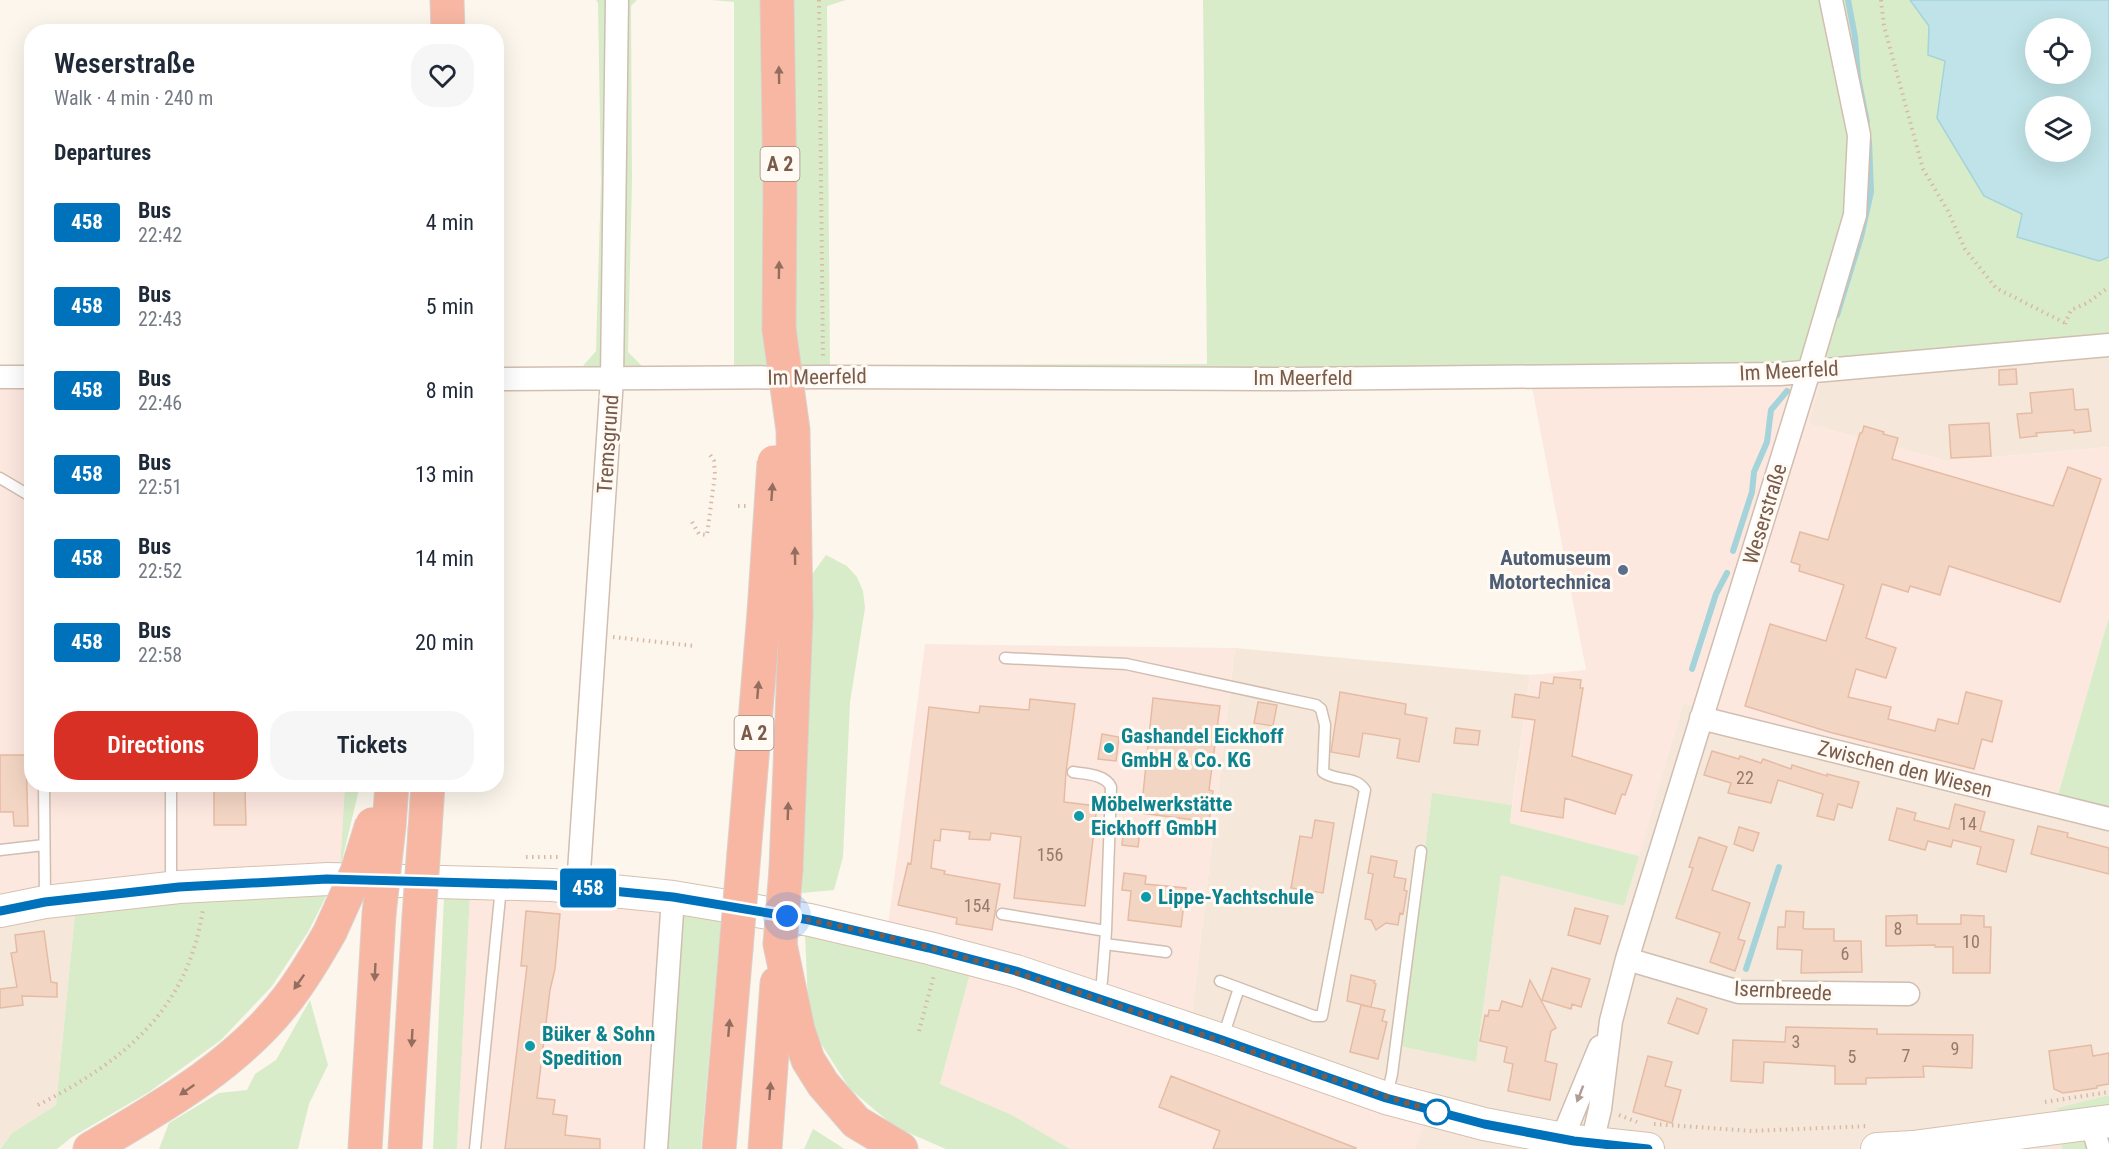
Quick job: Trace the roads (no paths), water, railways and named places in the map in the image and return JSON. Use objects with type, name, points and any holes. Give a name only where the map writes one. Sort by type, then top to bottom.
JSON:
[{"type":"highway","points":[[447,0],[448,24]]},
{"type":"highway","name":"A 2","points":[[719,1149],[764,613],[773,472],[780,180],[777,0]]},
{"type":"highway","points":[[765,1149],[786,869],[796,615],[793,430],[778,329]]},
{"type":"highway","points":[[365,1149],[379,914],[382,792]]},
{"type":"highway","points":[[90,1149],[190,1089],[234,1054],[262,1028],[287,999],[330,932],[381,825],[390,792]]},
{"type":"highway","points":[[405,1149],[427,792]]},
{"type":"highway","points":[[780,944],[798,1030],[808,1060],[823,1084],[856,1122],[901,1149]]},
{"type":"main road","points":[[0,911],[45,902],[207,884],[327,879],[578,887],[673,897],[810,920],[1016,971],[1386,1098],[1484,1124],[1577,1141],[1648,1149]]},
{"type":"main road","points":[[1877,1149],[2100,1132]]},
{"type":"street","name":"Tremsgrund","points":[[578,887],[612,379],[616,0]]},
{"type":"street","name":"Weserstraße","points":[[1577,1141],[1627,959],[1855,215],[1859,135],[1831,0]]},
{"type":"street","name":"Im Meerfeld","points":[[504,379],[824,377],[1294,379],[1780,374],[2109,345]]},
{"type":"street","points":[[0,376],[24,376]]},
{"type":"street","name":"Zwischen den Wiesen","points":[[1701,718],[2109,819]]},
{"type":"street","points":[[656,1149],[673,897]]},
{"type":"street","name":"Isernbreede","points":[[1627,959],[1739,992],[1908,994]]},
{"type":"street","name":"Weserstraße","points":[[1577,1141],[1600,1109],[1611,1021]]},
{"type":"lane","points":[[0,478],[24,492]]},
{"type":"lane","points":[[1005,658],[1126,664],[1316,705],[1322,709],[1325,725],[1323,772],[1327,775],[1355,781],[1365,790],[1322,1016],[1314,1016],[1220,981]]},
{"type":"lane","points":[[1072,772],[1104,779],[1111,787],[1106,931],[1102,981],[1097,999]]},
{"type":"lane","points":[[44,792],[45,902]]},
{"type":"lane","points":[[171,792],[171,888]]},
{"type":"lane","points":[[0,850],[44,844]]},
{"type":"lane","points":[[1386,1098],[1392,1074],[1421,851]]},
{"type":"lane","points":[[475,1149],[501,883]]},
{"type":"lane","points":[[1002,915],[1106,931]]},
{"type":"lane","points":[[1105,944],[1166,952]]},
{"type":"lane","points":[[1222,1040],[1239,988]]},
{"type":"water","points":[[1910,0],[2109,0],[2109,257],[2099,261],[2017,237],[2022,214],[1984,196],[1937,118],[1945,61],[1928,55],[1929,26]]},
{"type":"waterway","points":[[1848,0],[1855,37],[1858,77],[1867,122]]},
{"type":"waterway","points":[[1837,315],[1861,237],[1871,192],[1869,141]]},
{"type":"waterway","points":[[1733,551],[1752,492],[1754,472],[1767,442],[1771,410],[1787,391]]},
{"type":"waterway","points":[[1692,669],[1716,594],[1727,573]]},
{"type":"waterway","points":[[1746,969],[1779,867]]},
{"type":"place","name":"Automuseum Motortechnica","points":[[1623,570]]},
{"type":"place","name":"Gashandel Eickhoff GmbH & Co. KG","points":[[1109,748]]},
{"type":"place","name":"Möbelwerkstätte Eickhoff GmbH","points":[[1079,816]]},
{"type":"place","name":"Lippe-Yachtschule","points":[[1146,897]]},
{"type":"place","name":"Büker & Sohn Spedition","points":[[530,1046]]}]
